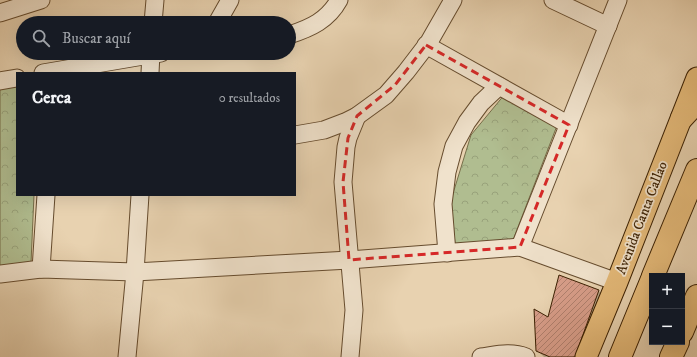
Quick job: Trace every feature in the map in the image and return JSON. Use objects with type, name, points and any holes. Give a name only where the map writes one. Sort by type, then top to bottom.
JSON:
[{"type":"highway","points":[[682,118],[697,102]]},
{"type":"highway","points":[[654,273],[697,170]]},
{"type":"highway","points":[[620,357],[649,286]]},
{"type":"highway","points":[[685,325],[697,296]]},
{"type":"highway","points":[[685,336],[697,325]]},
{"type":"main road","name":"Avenida Canta Callao","points":[[586,357],[697,78]]},
{"type":"street","points":[[0,12],[41,0]]},
{"type":"street","points":[[154,16],[155,0]]},
{"type":"street","points":[[221,16],[230,0]]},
{"type":"street","points":[[296,33],[323,20],[330,14],[340,0]]},
{"type":"street","points":[[296,135],[324,130],[345,122],[357,116],[386,95],[406,72],[426,45],[453,0]]},
{"type":"street","points":[[553,0],[608,26]]},
{"type":"street","points":[[520,247],[618,0]]},
{"type":"street","points":[[426,45],[568,125]]},
{"type":"street","points":[[50,72],[116,60]]},
{"type":"street","points":[[150,72],[153,60]]},
{"type":"street","points":[[0,81],[16,78]]},
{"type":"street","points":[[447,253],[443,204],[447,172],[454,146],[467,122],[481,103],[499,86]]},
{"type":"street","points":[[350,357],[354,310],[343,182],[346,147],[357,116]]},
{"type":"street","points":[[41,269],[46,196]]},
{"type":"street","points":[[127,357],[140,196]]},
{"type":"street","points":[[0,274],[41,269],[134,272],[349,260],[520,247],[617,282]]},
{"type":"street","points":[[481,357],[518,354],[526,357]]},
{"type":"highlighted area","points":[[426,45],[569,125],[520,247],[349,260],[343,182],[348,138],[357,116],[395,85]]},
{"type":"green space","points":[[16,85],[16,196],[34,196],[31,263],[0,267],[0,88]]},
{"type":"green space","points":[[505,94],[558,123],[513,240],[455,244],[451,200],[471,135]]},
{"type":"building","points":[[559,275],[599,290],[575,357],[550,357],[536,351],[534,309],[548,317]]}]
